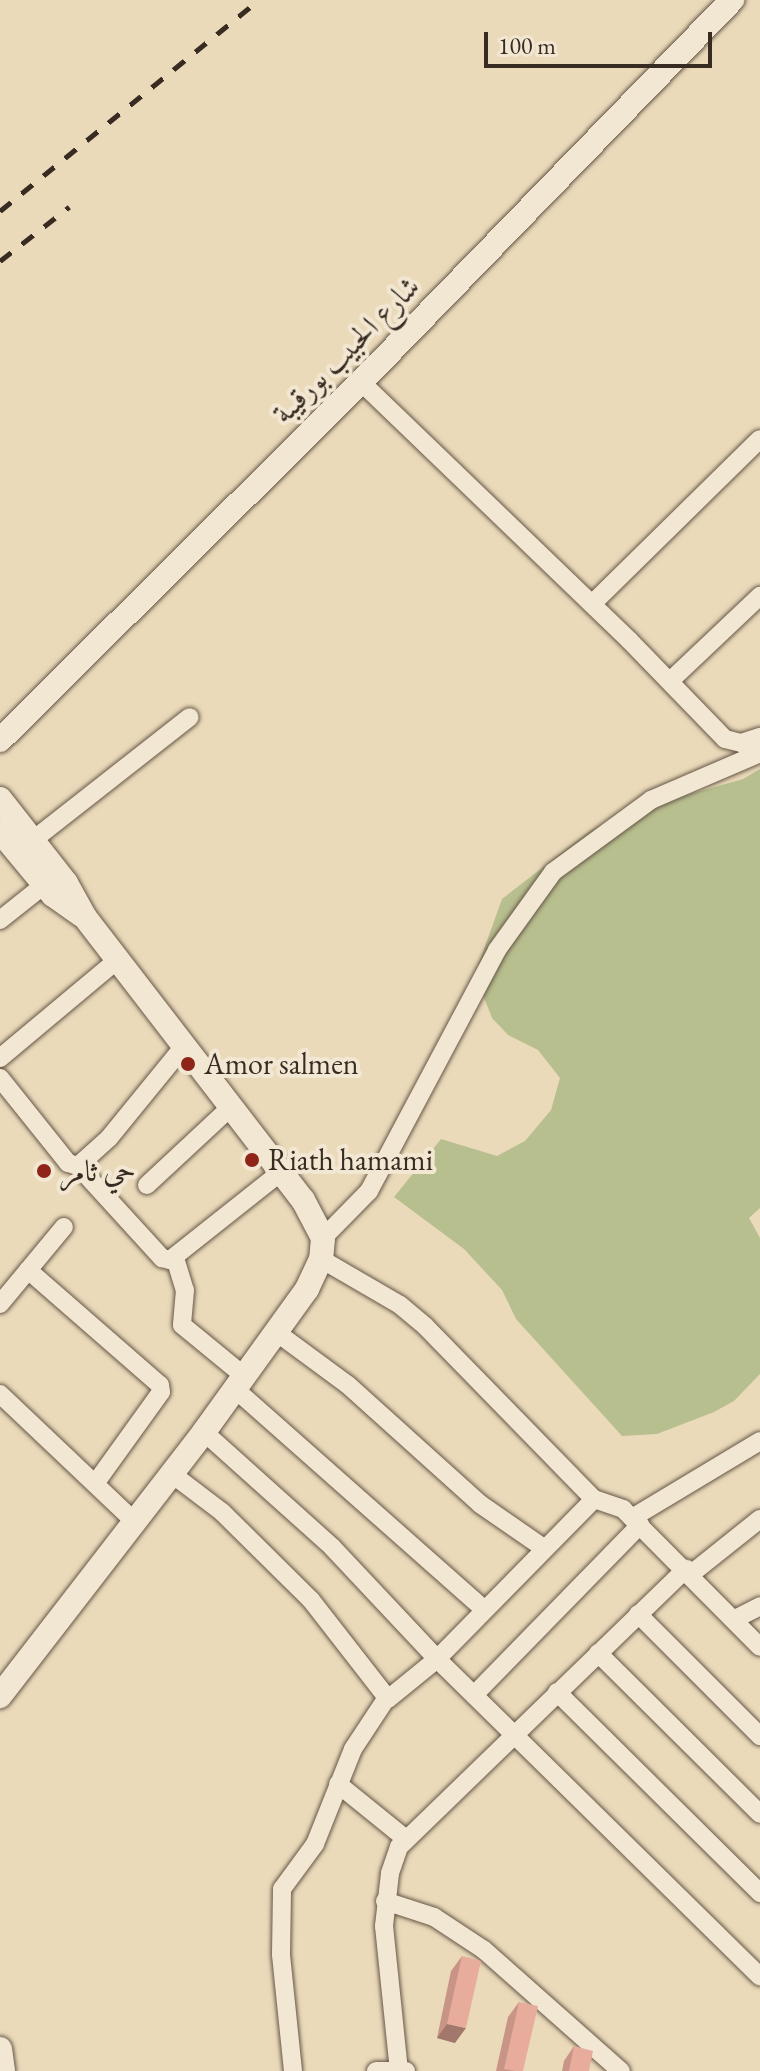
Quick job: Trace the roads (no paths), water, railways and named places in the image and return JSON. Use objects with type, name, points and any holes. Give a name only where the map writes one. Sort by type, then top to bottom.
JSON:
[{"type":"main road","name":"شارع الحبيب بورقيبة","points":[[0,740],[361,382],[732,0]]},
{"type":"main road","points":[[0,799],[66,883],[84,916],[117,960],[281,1172],[322,1248],[276,1332],[240,1383],[0,1696]]},
{"type":"main road","points":[[0,831],[44,885],[84,916]]},
{"type":"main road","points":[[0,2049],[3,2071]]},
{"type":"street","points":[[361,382],[592,604],[725,739],[741,743],[760,737]]},
{"type":"street","points":[[592,604],[760,439]]},
{"type":"street","points":[[670,681],[760,596]]},
{"type":"street","points":[[33,840],[190,717]]},
{"type":"street","points":[[760,753],[651,800],[587,843],[545,880],[497,950],[385,1166],[358,1207],[322,1248],[425,1326],[594,1499],[611,1502],[636,1522],[760,1647]]},
{"type":"street","points":[[0,920],[44,885]]},
{"type":"street","points":[[0,1058],[117,960]]},
{"type":"street","points":[[78,1166],[109,1138],[184,1046]]},
{"type":"street","points":[[0,1078],[68,1163],[78,1166],[162,1258],[175,1258],[281,1172]]},
{"type":"street","points":[[147,1185],[231,1107]]},
{"type":"street","points":[[0,1304],[6,1283],[28,1270],[64,1227]]},
{"type":"street","points":[[175,1258],[185,1290],[182,1325],[240,1383],[484,1609]]},
{"type":"street","points":[[28,1270],[160,1385],[161,1392],[97,1481]]},
{"type":"street","points":[[276,1332],[348,1385],[480,1504],[542,1547]]},
{"type":"street","points":[[0,1394],[97,1481],[134,1521]]},
{"type":"street","points":[[204,1432],[332,1547],[437,1659],[758,1970]]},
{"type":"street","points":[[474,1695],[636,1522],[760,1441]]},
{"type":"street","points":[[172,1474],[222,1512],[311,1600],[386,1699]]},
{"type":"street","points":[[293,2071],[279,1908],[286,1879],[315,1844],[353,1749],[386,1699],[437,1659],[542,1547],[594,1499]]},
{"type":"street","points":[[376,2071],[402,2070],[385,1901],[395,1856],[406,1839],[638,1614],[688,1572],[760,1519]]},
{"type":"street","points":[[735,1619],[760,1606]]},
{"type":"street","points":[[638,1614],[760,1736]]},
{"type":"street","points":[[598,1653],[760,1814]]},
{"type":"street","points":[[557,1692],[760,1893]]},
{"type":"street","points":[[338,1784],[406,1839]]},
{"type":"street","points":[[385,1901],[434,1917],[484,1950],[621,2071]]},
{"type":"railway","points":[[0,211],[259,0]]},
{"type":"railway","points":[[0,261],[69,207]]},
{"type":"place","name":"Amor salmen","points":[[188,1064]]},
{"type":"place","name":"Riath hamami","points":[[252,1160]]},
{"type":"place","name":"حي ثامر","points":[[44,1171]]}]
